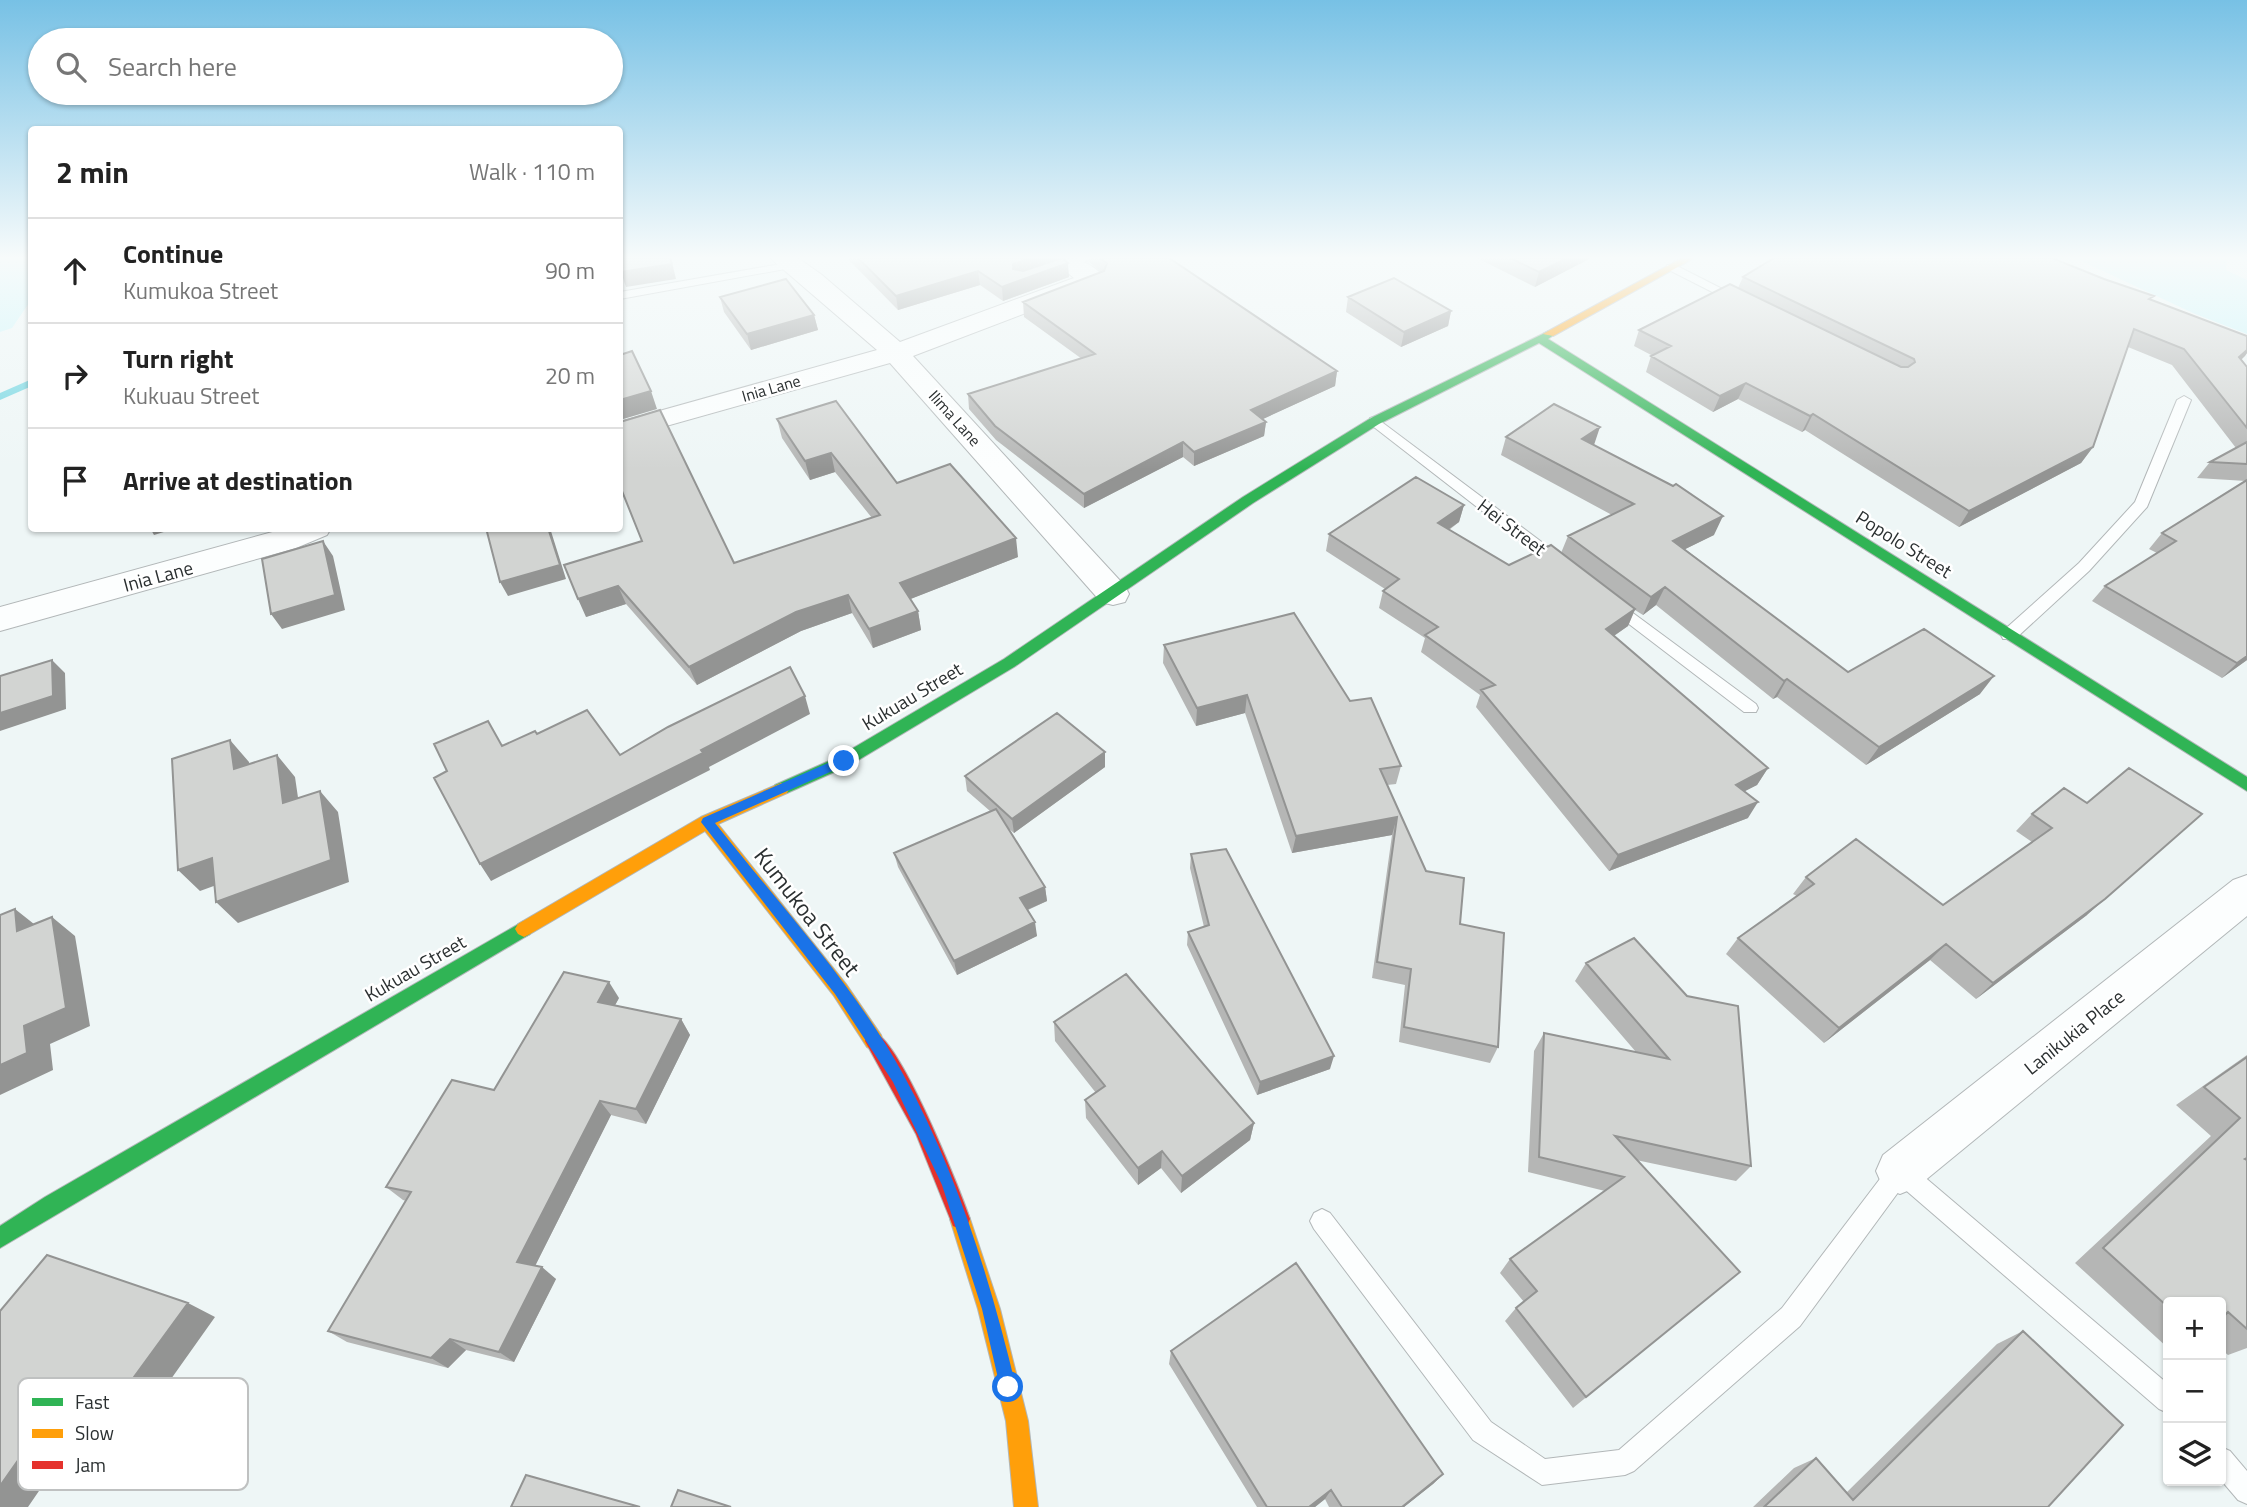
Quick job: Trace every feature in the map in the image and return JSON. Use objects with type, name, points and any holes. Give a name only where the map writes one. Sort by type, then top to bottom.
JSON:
[{"type":"street","name":"Ilima Lane","points":[[868,328],[896,353],[1113,594]]},
{"type":"street","name":"Inia Lane","points":[[623,430],[896,353],[962,328]]},
{"type":"street","name":"Kukuau Street","points":[[0,1238],[52,1204],[707,822],[844,761],[1009,663],[1248,500],[1375,421],[1559,328]]},
{"type":"street","name":"Popolo Street","points":[[1540,339],[2247,785]]},
{"type":"street","name":"Inia Lane","points":[[0,619],[283,535]]},
{"type":"street","name":"Kumukoa Street","points":[[707,822],[840,990],[898,1077],[948,1183],[989,1309],[1017,1421],[1026,1507]]},
{"type":"street","name":"Lanikukia Place","points":[[1900,1171],[2247,892]]},
{"type":"lane","points":[[2009,635],[2084,567],[2142,504],[2184,400]]},
{"type":"lane","name":"Hei Street","points":[[1375,421],[1574,573]]},
{"type":"lane","points":[[1596,590],[1750,708]]},
{"type":"lane","points":[[1322,1221],[1482,1431],[1542,1472],[1625,1462],[1791,1317],[1900,1171],[2163,1396]]},
{"type":"lane","points":[[2226,1466],[2247,1491]]},
{"type":"shaded area","points":[[2232,328],[2247,328],[2247,334]]},
{"type":"building","points":[[743,328],[767,328],[747,334]]},
{"type":"building","points":[[1059,328],[1274,328],[1337,371],[1251,410],[1266,422],[1194,452],[1183,442],[1084,494],[995,426],[968,394],[1095,354]]},
{"type":"building","points":[[1821,328],[1901,367],[1908,367],[1915,362],[1914,359],[1850,328],[2227,328],[2247,336],[2247,350],[2239,357],[2247,367],[2247,428],[2184,349],[2134,329],[2093,447],[1969,511],[1813,414],[1810,416],[1746,383],[1720,396],[1651,356],[1671,346],[1639,330]]},
{"type":"building","points":[[632,351],[651,391],[623,399],[623,354]]},
{"type":"building","points":[[836,401],[897,483],[950,464],[1016,538],[900,583],[918,611],[869,629],[848,595],[796,612],[689,667],[618,586],[578,599],[564,565],[642,541],[623,494],[623,421],[660,410],[734,563],[880,515],[831,453],[805,461],[777,419]]},
{"type":"building","points":[[1554,404],[1600,427],[1582,439],[1673,486],[1676,484],[1723,516],[1673,541],[1848,672],[1924,629],[1994,676],[1879,747],[1787,679],[1784,681],[1665,587],[1651,597],[1568,536],[1634,504],[1506,437]]},
{"type":"building","points":[[2247,442],[2247,464],[2210,462]]},
{"type":"building","points":[[1416,477],[1464,505],[1438,523],[1509,565],[1551,545],[1635,609],[1606,629],[1768,768],[1736,785],[1758,802],[1618,855],[1481,690],[1495,685],[1425,635],[1438,627],[1383,591],[1399,579],[1329,534]]},
{"type":"building","points":[[2247,480],[2247,656],[2237,663],[2105,586],[2176,541],[2162,533]]},
{"type":"building","points":[[487,532],[549,532],[560,565],[500,582]]},
{"type":"building","points":[[323,541],[335,595],[271,614],[262,559]]},
{"type":"building","points":[[1294,613],[1350,701],[1371,698],[1401,766],[1380,769],[1426,871],[1464,878],[1460,924],[1504,933],[1498,1047],[1404,1027],[1411,969],[1377,962],[1397,817],[1296,836],[1247,695],[1197,708],[1164,645]]},
{"type":"building","points":[[52,660],[53,696],[0,713],[0,676]]},
{"type":"building","points":[[790,667],[805,696],[701,750],[703,753],[480,864],[434,778],[447,771],[434,744],[488,721],[502,746],[535,731],[537,734],[587,710],[620,755],[668,727]]},
{"type":"building","points":[[1057,713],[1105,752],[1012,819],[965,776]]},
{"type":"building","points":[[230,740],[234,769],[277,755],[283,803],[320,791],[331,860],[216,902],[212,858],[178,870],[172,759]]},
{"type":"building","points":[[2129,768],[2202,814],[2105,899],[1993,983],[1946,944],[1839,1028],[1738,938],[1814,884],[1806,877],[1856,839],[1943,905],[2052,828],[2032,814],[2064,788],[2087,803]]},
{"type":"building","points":[[996,809],[1045,887],[1020,898],[1035,922],[954,961],[894,853]]},
{"type":"building","points":[[1226,849],[1334,1056],[1260,1082],[1188,932],[1209,925],[1191,854]]},
{"type":"building","points":[[15,909],[17,931],[52,917],[66,1008],[24,1026],[27,1053],[0,1065],[0,915]]},
{"type":"building","points":[[1634,938],[1687,996],[1738,1006],[1751,1166],[1615,1136],[1740,1272],[1586,1397],[1516,1308],[1537,1291],[1510,1259],[1624,1177],[1539,1157],[1544,1033],[1669,1059],[1586,963]]},
{"type":"building","points":[[564,972],[609,982],[598,1002],[681,1019],[636,1109],[600,1101],[517,1262],[542,1267],[499,1352],[450,1339],[431,1358],[328,1331],[411,1192],[386,1187],[452,1080],[494,1090]]},
{"type":"building","points":[[1126,974],[1254,1123],[1182,1176],[1162,1151],[1138,1168],[1085,1100],[1105,1086],[1054,1022]]},
{"type":"building","points":[[2247,1057],[2247,1329],[2228,1312],[2226,1314],[2226,1297],[2163,1297],[2163,1302],[2103,1248],[2240,1118],[2204,1087]]},
{"type":"building","points":[[47,1255],[188,1303],[133,1378],[18,1378],[18,1460],[0,1486],[0,1311]]},
{"type":"building","points":[[1296,1263],[1443,1474],[1402,1507],[1342,1507],[1331,1490],[1309,1507],[1267,1507],[1171,1351]]},
{"type":"building","points":[[2023,1331],[2123,1425],[2048,1507],[1764,1507],[1816,1458],[1853,1500]]},
{"type":"building","points":[[526,1475],[640,1507],[511,1507]]},
{"type":"building","points":[[678,1490],[731,1507],[671,1507]]},
{"type":"waterway","points":[[0,397],[28,384]]},
{"type":"traffic: fast","points":[[781,789],[844,761],[1009,663],[1248,500],[1375,421],[1549,334]]},
{"type":"traffic: fast","points":[[1540,339],[2247,785]]},
{"type":"traffic: fast","points":[[0,1238],[52,1204],[524,929]]},
{"type":"traffic: slow","points":[[1549,334],[1559,328]]},
{"type":"traffic: slow","points":[[524,929],[707,822],[781,789]]},
{"type":"traffic: slow","points":[[707,822],[840,990],[874,1041]]},
{"type":"traffic: slow","points":[[960,1219],[989,1309],[1017,1421],[1026,1507]]},
{"type":"traffic: jam","points":[[874,1041],[923,1127],[960,1219]]},
{"type":"route","points":[[844,761],[707,822],[840,990],[898,1077],[948,1183],[989,1309],[1008,1387]]}]
